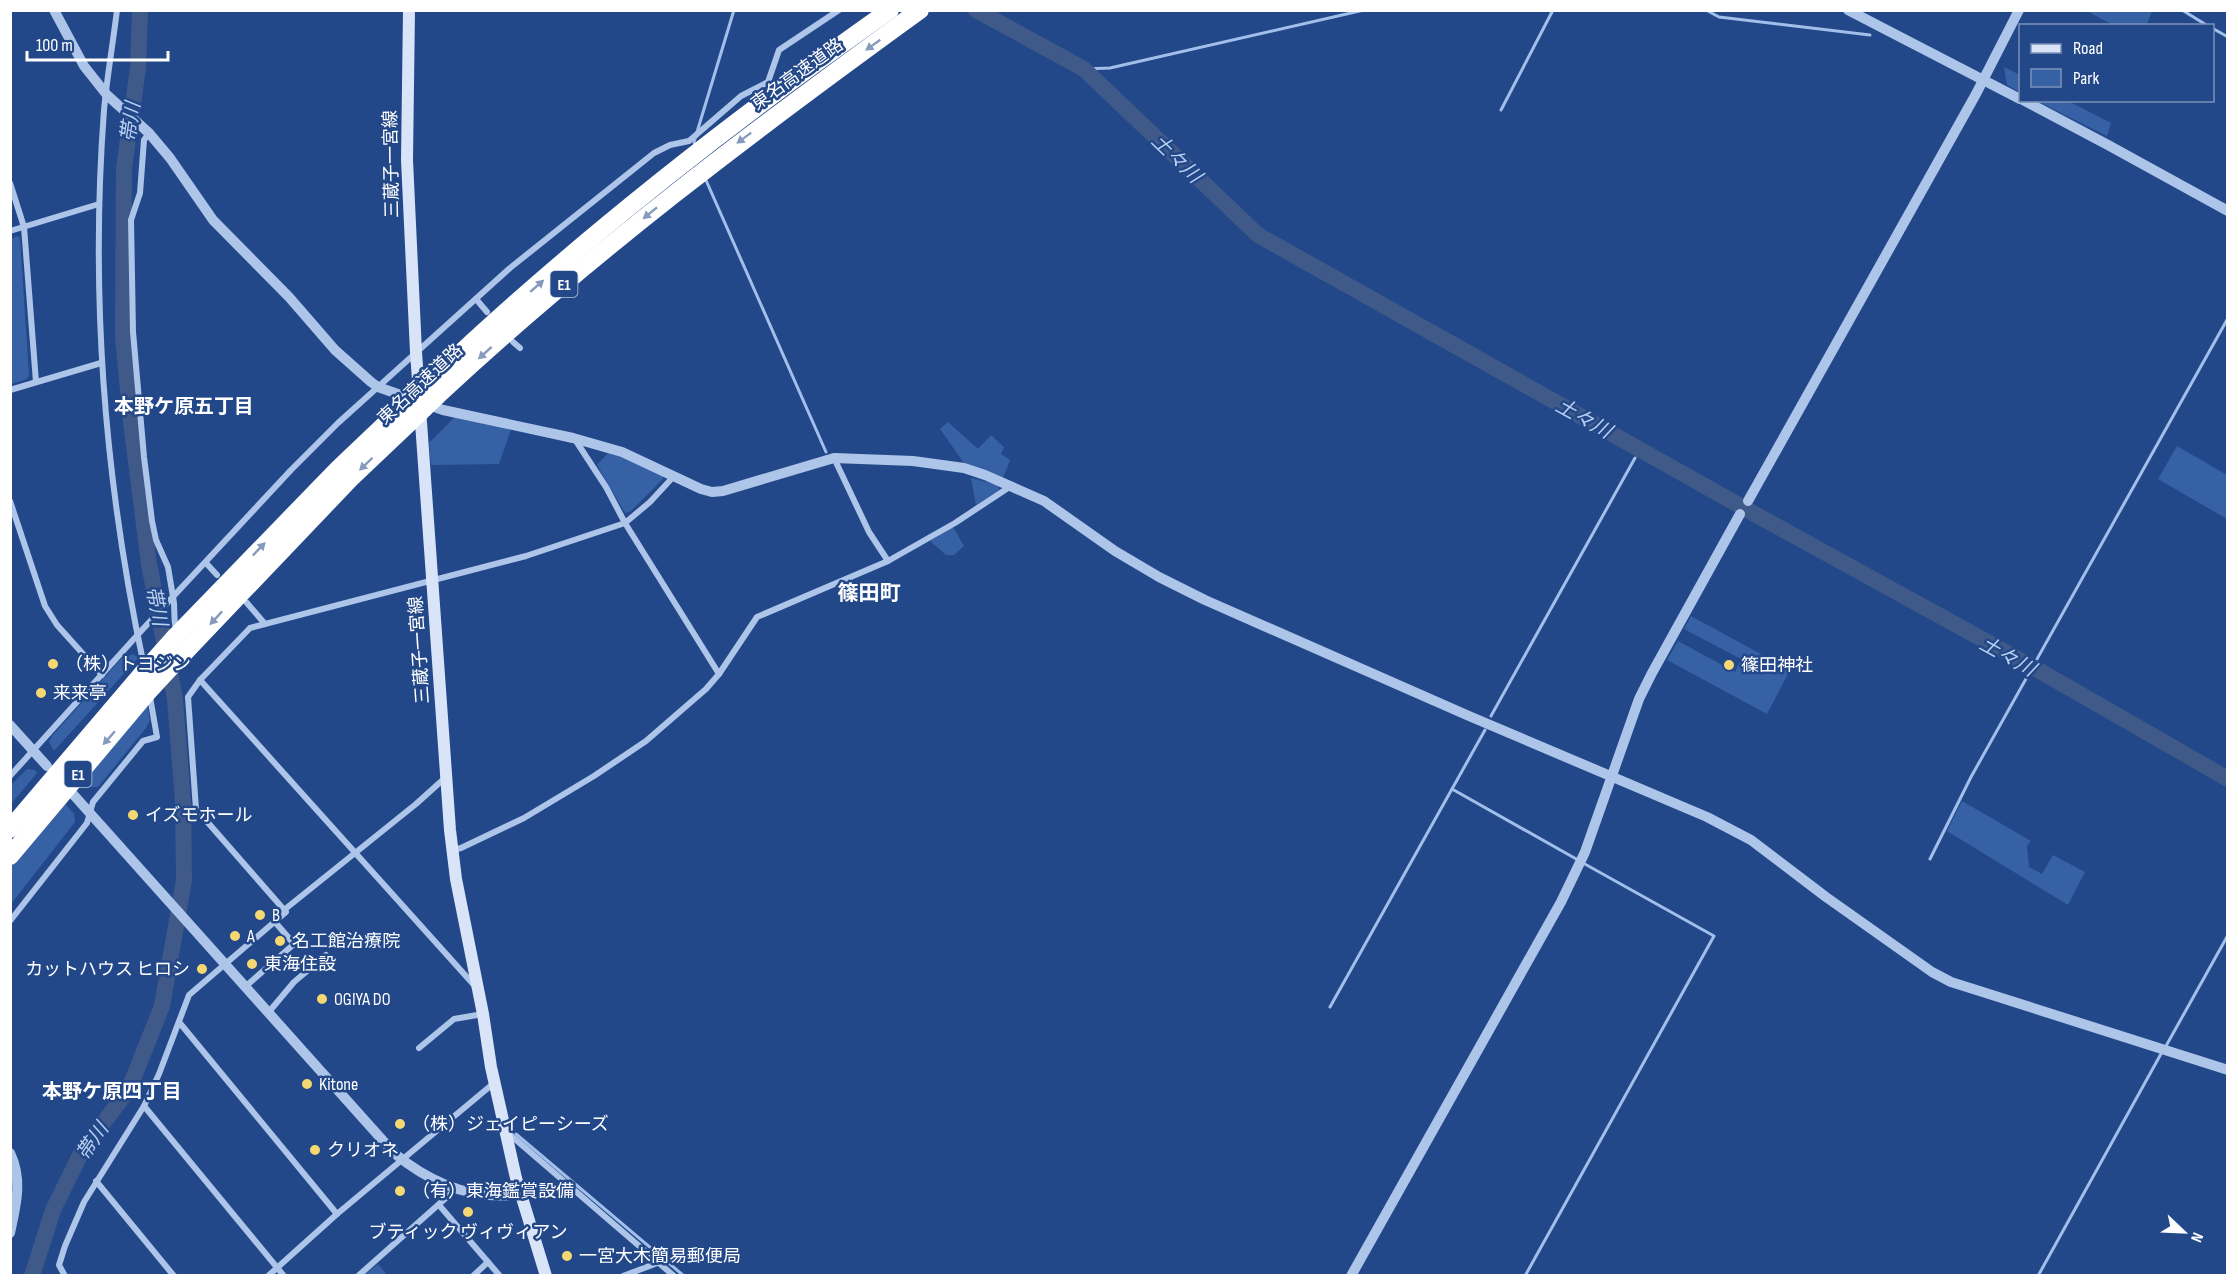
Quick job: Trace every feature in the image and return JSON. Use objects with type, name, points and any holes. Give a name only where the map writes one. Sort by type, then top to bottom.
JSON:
[{"type":"highway","name":"東名高速道路","points":[[10,855],[147,693],[180,644],[329,477],[533,310],[691,170],[786,96],[890,10]]},
{"type":"highway","name":"東名高速道路","points":[[786,96],[920,10]]},
{"type":"highway","name":"東名高速道路","points":[[10,829],[142,674],[180,644]]},
{"type":"main road","name":"三蔵子一宮線","points":[[409,10],[407,160],[416,352],[430,393],[432,581],[452,850],[494,1083],[521,1194],[546,1275]]},
{"type":"street","points":[[54,10],[84,66],[110,99],[149,133],[170,158],[217,225],[275,282],[335,350],[378,387],[430,393],[443,410],[573,438],[622,452],[712,492],[723,491],[834,458],[913,461],[964,468],[1044,501],[1115,551],[1205,600],[1707,817],[1751,840],[1826,897],[1932,972],[1951,982],[2228,1070]]},
{"type":"street","points":[[10,921],[87,823],[93,802],[143,741],[157,737],[140,633],[119,528],[101,363],[99,204],[104,106],[110,99],[117,10]]},
{"type":"street","points":[[10,776],[140,633],[338,423],[510,268],[654,153],[670,145],[689,141],[741,96],[768,82],[779,50],[839,10]]},
{"type":"street","points":[[1848,10],[2019,98]]},
{"type":"street","points":[[1351,1275],[1561,902],[1585,852],[1639,699],[1652,673],[1983,80],[2019,10]]},
{"type":"street","points":[[2026,102],[2228,211]]},
{"type":"street","points":[[149,133],[144,140],[140,193],[131,220],[134,332],[144,458],[152,521],[156,540],[168,567],[171,600],[180,644]]},
{"type":"street","points":[[10,183],[24,227],[36,382]]},
{"type":"street","points":[[10,231],[99,204]]},
{"type":"street","points":[[476,299],[487,312]]},
{"type":"street","points":[[513,342],[520,348]]},
{"type":"street","points":[[10,390],[101,363]]},
{"type":"street","points":[[573,438],[606,487],[625,523],[719,674]]},
{"type":"street","points":[[834,458],[869,532],[888,561]]},
{"type":"street","points":[[65,1275],[59,1265],[84,1202],[144,1106],[189,995],[286,912],[196,809],[188,697],[200,680],[250,628],[526,556],[625,523],[650,502],[674,476]]},
{"type":"street","points":[[452,850],[461,848],[524,818],[594,776],[646,741],[706,689],[719,674],[757,617],[888,561],[955,523],[1011,486]]},
{"type":"street","points":[[10,501],[45,606],[57,625],[102,675]]},
{"type":"street","points":[[206,563],[218,575]]},
{"type":"street","points":[[247,603],[265,624]]},
{"type":"street","points":[[200,680],[478,990]]},
{"type":"street","points":[[10,725],[47,766]]},
{"type":"street","points":[[284,910],[416,804],[446,777]]},
{"type":"street","points":[[71,792],[366,1123],[402,1159],[425,1176],[456,1190],[506,1196],[521,1194]]},
{"type":"street","points":[[244,987],[294,944],[275,922]]},
{"type":"street","points":[[268,1013],[294,982],[326,955]]},
{"type":"street","points":[[419,1048],[454,1019],[483,1014]]},
{"type":"street","points":[[179,1022],[337,1214]]},
{"type":"street","points":[[268,1275],[337,1214],[494,1083]]},
{"type":"street","points":[[144,1106],[284,1275]]},
{"type":"street","points":[[505,1131],[674,1275]]},
{"type":"street","points":[[10,1153],[18,1168],[18,1198],[10,1233]]},
{"type":"street","points":[[96,1181],[174,1275]]},
{"type":"street","points":[[357,1275],[456,1190]]},
{"type":"street","points":[[439,1205],[500,1275]]},
{"type":"street","points":[[472,1275],[488,1262]]},
{"type":"street","points":[[623,1275],[660,1262]]},
{"type":"green space","points":[[2087,11],[2152,11],[2147,24],[2111,24]]},
{"type":"green space","points":[[2004,67],[2019,74],[2019,91],[2007,85]]},
{"type":"green space","points":[[2039,102],[2070,102],[2111,123],[2107,136]]},
{"type":"green space","points":[[18,236],[29,375],[27,379],[11,384],[10,239]]},
{"type":"green space","points":[[455,417],[511,429],[499,464],[431,465],[429,443]]},
{"type":"green space","points":[[948,422],[978,449],[991,435],[1004,447],[1001,454],[1010,460],[1003,478],[964,463],[940,429]]},
{"type":"green space","points":[[2177,446],[2227,475],[2227,519],[2158,479]]},
{"type":"green space","points":[[608,453],[663,476],[663,479],[630,512],[625,513],[597,465]]},
{"type":"green space","points":[[971,478],[998,485],[999,490],[976,505]]},
{"type":"green space","points":[[953,527],[964,546],[954,555],[946,555],[930,541]]},
{"type":"green space","name":"篠田神社","points":[[1691,616],[1790,670],[1767,714],[1667,660],[1678,641],[1735,672],[1741,659],[1684,629]]},
{"type":"green space","points":[[133,654],[138,658],[54,751],[49,742],[52,736],[121,659]]},
{"type":"green space","points":[[147,704],[150,720],[146,728],[98,787],[88,787],[81,781]]},
{"type":"green space","points":[[27,769],[35,770],[37,773],[11,804],[11,785]]},
{"type":"green space","points":[[63,801],[74,814],[75,822],[11,904],[11,865]]},
{"type":"green space","points":[[1962,801],[2031,841],[2027,846],[2029,867],[2042,874],[2053,855],[2085,872],[2068,905],[1947,831]]},
{"type":"green space","points":[[378,1264],[387,1275],[364,1275]]},
{"type":"waterway","name":"帯川","points":[[32,1276],[53,1210],[82,1151],[129,1089],[162,1006],[184,880],[183,802],[175,699],[149,564],[123,337],[124,168],[138,68],[140,10]]},
{"type":"waterway","points":[[695,147],[694,142],[734,10]]},
{"type":"waterway","name":"土々川","points":[[976,10],[1084,69],[1258,235],[1760,517],[2033,667],[2228,779]]},
{"type":"waterway","points":[[1084,69],[1110,68],[1364,10]]},
{"type":"waterway","points":[[1501,110],[1553,10]]},
{"type":"waterway","points":[[1706,10],[1719,17],[1870,35]]},
{"type":"waterway","points":[[2182,10],[2205,24]]},
{"type":"waterway","points":[[2214,29],[2228,37]]},
{"type":"waterway","points":[[705,178],[826,452]]},
{"type":"waterway","points":[[1930,859],[1971,777],[2228,318]]},
{"type":"waterway","points":[[1491,716],[1635,458]]},
{"type":"waterway","points":[[1330,1007],[1485,730]]},
{"type":"waterway","points":[[1452,789],[1578,860]]},
{"type":"waterway","points":[[1525,1276],[1714,936],[1583,863]]},
{"type":"waterway","points":[[2166,1046],[2228,935]]},
{"type":"waterway","points":[[2038,1276],[2162,1052]]},
{"type":"waterway","points":[[516,1134],[684,1276]]},
{"type":"place","name":"（株）トヨジン","points":[[53,664]]},
{"type":"place","name":"篠田神社","points":[[1729,665]]},
{"type":"place","name":"来来亭","points":[[41,693]]},
{"type":"place","name":"イズモホール","points":[[133,815]]},
{"type":"place","name":"B","points":[[260,915]]},
{"type":"place","name":"A","points":[[235,936]]},
{"type":"place","name":"名工館治療院","points":[[280,941]]},
{"type":"place","name":"東海住設","points":[[252,964]]},
{"type":"place","name":"カットハウス ヒロシ","points":[[202,969]]},
{"type":"place","name":"OGIYA DO","points":[[322,999]]},
{"type":"place","name":"Kitone","points":[[307,1084]]},
{"type":"place","name":"（株）ジェイピーシーズ","points":[[400,1124]]},
{"type":"place","name":"クリオネ","points":[[315,1150]]},
{"type":"place","name":"（有）東海鑑賞設備","points":[[400,1191]]},
{"type":"place","name":"ブティック ヴィヴィアン","points":[[468,1212]]},
{"type":"place","name":"一宮大木簡易郵便局","points":[[567,1256]]},
{"type":"district","name":"本野ケ原五丁目","points":[[184,406]]},
{"type":"district","name":"篠田町","points":[[869,593]]},
{"type":"district","name":"本野ケ原四丁目","points":[[112,1091]]}]
